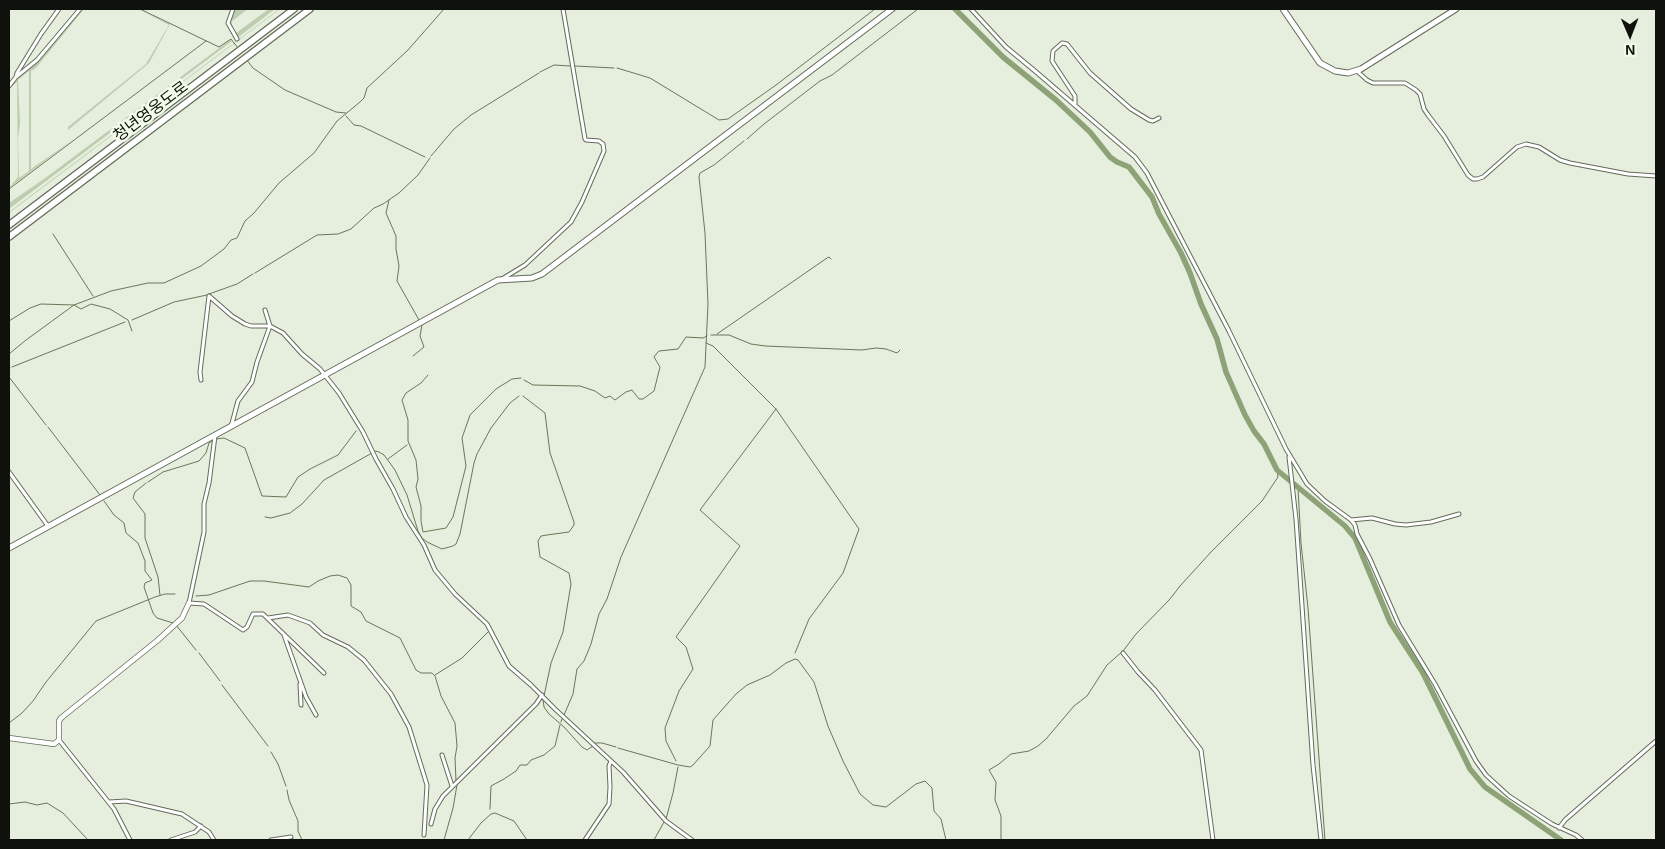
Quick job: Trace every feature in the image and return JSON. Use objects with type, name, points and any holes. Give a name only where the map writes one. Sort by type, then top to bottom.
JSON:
[{"type":"highway","name":"청년영웅도로","points":[[9,225],[294,9]]},
{"type":"highway","name":"청년영웅도로","points":[[9,237],[310,9]]},
{"type":"main road","points":[[9,548],[502,279],[532,278],[542,274],[892,9]]},
{"type":"main road","points":[[1283,9],[1315,58],[1322,65],[1339,73],[1357,71],[1456,9]]},
{"type":"street","points":[[16,77],[59,9]]},
{"type":"street","points":[[9,86],[16,77],[37,60],[80,9]]},
{"type":"street","points":[[233,9],[228,23],[237,39]]},
{"type":"street","points":[[502,279],[525,265],[571,222],[585,196],[604,151],[599,141],[587,141],[585,139],[563,9]]},
{"type":"street","points":[[971,9],[1006,47],[1135,157],[1148,173],[1289,455],[1307,484],[1325,501],[1351,520],[1399,625],[1435,684],[1476,761],[1486,775],[1509,796],[1559,828],[1576,835],[1582,840]]},
{"type":"street","points":[[1075,104],[1075,96],[1052,61],[1053,51],[1062,43],[1067,44],[1090,73],[1130,109],[1149,120],[1153,121],[1159,118]]},
{"type":"street","points":[[1357,71],[1373,83],[1404,83],[1416,90],[1420,94],[1424,109],[1444,136],[1468,175],[1473,179],[1483,177],[1517,147],[1526,144],[1539,147],[1560,160],[1570,163],[1628,174],[1656,176]]},
{"type":"street","points":[[201,380],[200,372],[210,296],[245,324],[251,326],[270,326],[284,333],[325,375],[339,393],[363,432],[406,517],[424,545],[435,570],[455,594],[487,624],[509,666],[623,772],[666,821],[692,840]]},
{"type":"street","points":[[231,427],[238,400],[252,382],[270,326],[265,310]]},
{"type":"street","points":[[129,840],[114,809],[59,740],[59,721],[182,618],[189,603],[204,532],[204,504],[209,483],[215,436]]},
{"type":"street","points":[[1289,455],[1293,487],[1313,765],[1321,840]]},
{"type":"street","points":[[9,472],[48,526]]},
{"type":"street","points":[[1351,520],[1372,518],[1406,525],[1431,522],[1459,514]]},
{"type":"street","points":[[189,603],[204,604],[243,630],[247,627],[253,614],[263,614],[324,673]]},
{"type":"street","points":[[267,618],[288,615],[310,624],[323,635],[359,655],[386,687],[409,727],[427,785],[424,835]]},
{"type":"street","points":[[282,632],[306,697],[316,715]]},
{"type":"street","points":[[1123,653],[1155,690],[1201,750],[1213,840]]},
{"type":"street","points":[[299,678],[301,705]]},
{"type":"street","points":[[431,824],[437,804],[452,786],[542,696]]},
{"type":"street","points":[[9,738],[54,744],[59,740]]},
{"type":"street","points":[[1559,828],[1565,820],[1656,741]]},
{"type":"street","points":[[442,755],[452,786]]},
{"type":"street","points":[[585,840],[609,804],[609,766],[611,761]]},
{"type":"street","points":[[108,802],[126,800],[182,814],[209,832],[214,840]]},
{"type":"street","points":[[171,840],[195,832],[201,826]]},
{"type":"street","points":[[271,840],[291,837]]},
{"type":"green space","points":[[82,9],[84,9],[36,68],[31,71],[31,169],[71,141],[9,188],[18,177],[17,82],[9,89],[9,86],[41,58]],"holes":[[[29,71],[29,171],[19,178],[18,138],[20,124],[18,80]]]},
{"type":"green space","points":[[138,9],[170,24],[149,63],[68,130],[68,127],[146,64],[169,25]]},
{"type":"green space","points":[[234,9],[248,9],[232,21],[231,26],[236,33],[269,9],[275,9],[237,38],[229,24]]},
{"type":"green space","points":[[280,9],[9,213],[9,212]]},
{"type":"green space","points":[[230,40],[232,41],[9,209],[9,203]]},
{"type":"waterway","points":[[140,9],[219,47],[231,39],[238,48]]},
{"type":"waterway","points":[[9,354],[74,305],[111,291],[148,283],[164,283],[201,266],[224,249],[231,240],[237,238],[245,221],[279,183],[314,153],[337,121],[364,98],[367,88],[408,50],[444,9]]},
{"type":"waterway","points":[[617,68],[650,78],[719,120],[728,119],[776,85],[875,9]]},
{"type":"waterway","points":[[747,139],[820,81],[832,75],[918,9]]},
{"type":"waterway","points":[[955,9],[1003,57],[1056,100],[1090,132],[1110,157],[1129,167],[1152,197],[1190,273],[1201,304],[1217,339],[1226,372],[1245,415],[1264,444],[1277,470],[1345,526],[1355,538],[1390,622],[1423,673],[1470,769],[1485,787],[1561,840]]},
{"type":"waterway","points":[[9,189],[206,41]]},
{"type":"waterway","points":[[246,59],[253,68],[285,90],[336,112],[346,113]]},
{"type":"waterway","points":[[540,72],[554,65],[570,66]]},
{"type":"waterway","points":[[575,66],[614,68]]},
{"type":"waterway","points":[[431,156],[454,129],[471,115],[539,73]]},
{"type":"waterway","points":[[346,116],[354,125],[361,126],[425,157]]},
{"type":"waterway","points":[[564,715],[573,694],[577,669],[584,661],[591,644],[599,614],[607,599],[621,557],[705,367],[708,304],[700,173],[714,165],[744,141]]},
{"type":"waterway","points":[[255,273],[317,235],[338,234],[351,229],[374,208],[399,193],[418,175],[430,158]]},
{"type":"waterway","points":[[389,200],[386,213],[396,236],[399,266],[397,281],[419,320]]},
{"type":"waterway","points":[[53,234],[93,296]]},
{"type":"waterway","points":[[717,334],[827,258],[831,259]]},
{"type":"waterway","points":[[209,294],[237,284],[253,274]]},
{"type":"waterway","points":[[132,320],[174,302],[207,295]]},
{"type":"waterway","points":[[9,321],[30,308],[41,304],[74,305],[81,309],[91,304],[110,309],[128,320],[132,331]]},
{"type":"waterway","points":[[12,367],[125,322]]},
{"type":"waterway","points":[[413,356],[424,347],[420,336],[422,325]]},
{"type":"waterway","points":[[711,335],[729,335],[751,344],[765,346],[862,350],[876,348],[897,353],[900,350]]},
{"type":"waterway","points":[[524,380],[533,385],[580,386],[595,391],[605,398],[610,396],[615,400],[632,390],[639,399],[643,399],[654,391],[660,367],[654,357],[659,351],[678,349],[686,337],[703,338],[707,336]]},
{"type":"waterway","points":[[706,343],[713,346],[776,409],[859,529],[843,573],[809,619],[795,653]]},
{"type":"waterway","points":[[428,375],[421,383],[406,393],[402,400],[408,420],[408,441],[416,460],[418,479],[416,487],[421,506],[423,532],[446,528],[453,517],[466,466],[462,438],[470,415],[496,389],[512,379],[521,378]]},
{"type":"waterway","points":[[9,377],[46,425]]},
{"type":"waterway","points":[[375,451],[384,455],[395,470],[407,495],[422,538],[442,549],[453,546],[456,544],[460,534],[477,454],[491,428],[510,403],[519,396]]},
{"type":"waterway","points":[[523,396],[545,413],[550,453],[574,522],[569,532],[541,536],[538,541],[540,557],[569,573],[571,584],[563,632],[551,663],[544,696]]},
{"type":"waterway","points":[[676,761],[666,741],[665,728],[679,691],[693,669],[686,647],[676,637],[740,546],[700,510],[776,409]]},
{"type":"waterway","points":[[48,427],[100,495]]},
{"type":"waterway","points":[[216,439],[224,438],[245,448],[262,496],[286,497],[298,477],[338,455],[356,431]]},
{"type":"waterway","points":[[148,482],[163,472],[199,461],[206,453],[209,443],[212,441]]},
{"type":"waterway","points":[[388,459],[407,445]]},
{"type":"waterway","points":[[265,517],[271,518],[290,513],[302,504],[324,480],[372,453]]},
{"type":"waterway","points":[[1001,840],[1001,816],[995,800],[996,782],[989,770],[1011,754],[1029,751],[1046,739],[1074,706],[1087,696],[1107,665],[1123,651],[1136,634],[1211,552],[1262,501],[1278,477],[1277,470]]},
{"type":"waterway","points":[[146,483],[135,492],[133,498],[145,514],[145,538],[158,577],[160,595]]},
{"type":"waterway","points":[[1298,488],[1325,840]]},
{"type":"waterway","points":[[104,501],[114,515],[124,523],[126,533],[138,543],[145,561],[145,571],[152,580],[145,583],[144,587],[153,613],[157,618],[173,623]]},
{"type":"waterway","points":[[196,596],[209,595],[250,581],[309,587],[330,576],[338,575],[347,578],[351,585],[351,606],[361,612],[366,621],[400,638],[416,670],[421,673],[432,673],[435,676],[441,696],[455,723],[457,746],[455,758],[456,781]]},
{"type":"waterway","points":[[9,723],[33,701],[46,682],[96,621],[155,597],[175,594]]},
{"type":"waterway","points":[[176,625],[196,650]]},
{"type":"waterway","points":[[435,675],[462,658],[488,632]]},
{"type":"waterway","points":[[199,653],[220,681]]},
{"type":"waterway","points":[[618,748],[690,767],[710,746],[713,720],[736,694],[747,685],[770,675],[795,659],[798,660],[814,682],[828,726],[860,794],[873,805],[886,807],[916,784],[925,781],[932,788],[934,811],[941,819],[946,840]]},
{"type":"waterway","points":[[222,685],[268,746]]},
{"type":"waterway","points":[[543,699],[544,707],[549,714],[582,747],[587,750],[593,746]]},
{"type":"waterway","points":[[490,809],[491,786],[516,771],[520,765],[527,765],[531,760],[544,755],[555,746],[560,725]]},
{"type":"waterway","points":[[595,743],[616,747]]},
{"type":"waterway","points":[[271,752],[278,764],[286,786]]},
{"type":"waterway","points":[[666,819],[678,767]]},
{"type":"waterway","points":[[444,840],[457,785]]},
{"type":"waterway","points":[[287,790],[298,821],[298,831],[302,840]]},
{"type":"waterway","points":[[9,804],[25,802],[37,805],[47,803],[63,813],[88,840]]},
{"type":"waterway","points":[[468,840],[481,823],[491,814],[495,813],[514,821],[527,840]]},
{"type":"waterway","points":[[654,840],[664,822]]}]
